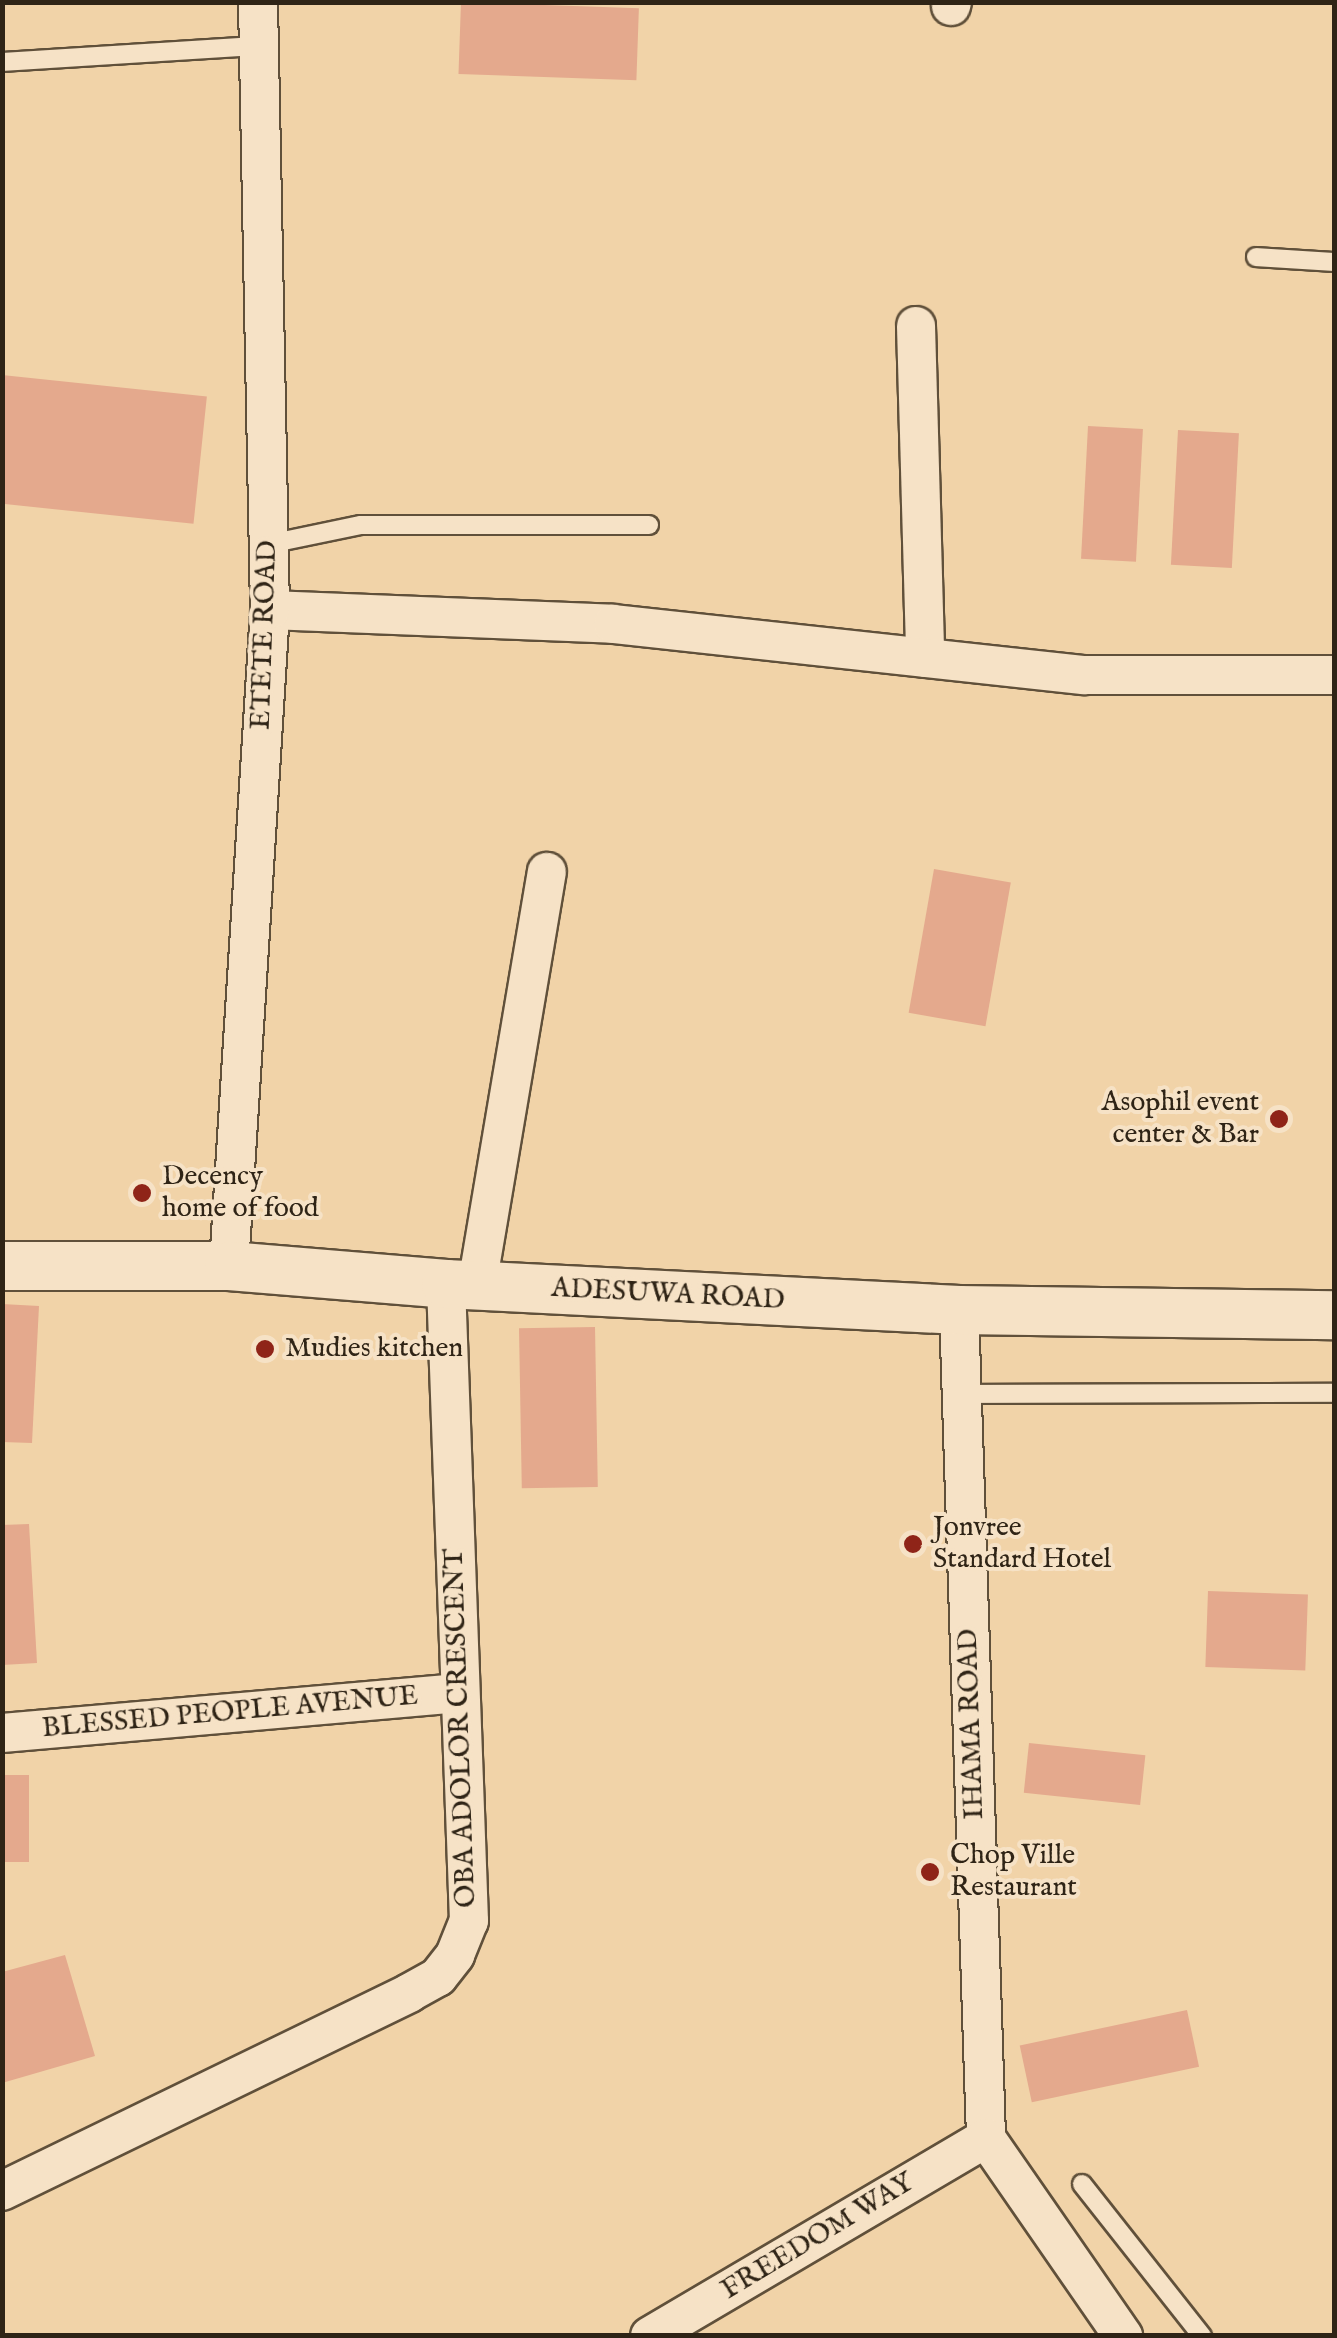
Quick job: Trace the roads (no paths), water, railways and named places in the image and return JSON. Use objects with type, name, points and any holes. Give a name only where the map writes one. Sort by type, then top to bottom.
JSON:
[{"type":"street","name":"ETETE ROAD","points":[[228,1266],[270,610],[258,2]]},
{"type":"street","points":[[916,326],[925,658]]},
{"type":"street","points":[[270,610],[612,624],[1084,675],[1334,675]]},
{"type":"street","name":"OBA ADOLOR CRESCENT","points":[[2,2191],[438,1977],[469,1921],[457,1693],[461,1285],[547,872]]},
{"type":"street","name":"ADESUWA ROAD","points":[[2,1266],[228,1266],[461,1285],[959,1310],[1334,1315]]},
{"type":"street","name":"IHAMA ROAD","points":[[959,1310],[986,2138]]},
{"type":"street","name":"BLESSED PEOPLE AVENUE","points":[[2,1733],[457,1693]]},
{"type":"street","points":[[986,2138],[1123,2336]]},
{"type":"street","name":"FREEDOM WAY","points":[[650,2336],[986,2138]]},
{"type":"lane","points":[[2,62],[259,46]]},
{"type":"lane","points":[[1256,257],[1334,262]]},
{"type":"lane","points":[[269,544],[361,525],[650,525]]},
{"type":"lane","points":[[961,1394],[1334,1394]]},
{"type":"lane","points":[[1082,2184],[1202,2336]]},
{"type":"place","name":"Asophil event center & Bar","points":[[1279,1119]]},
{"type":"place","name":"Decency home of food","points":[[142,1193]]},
{"type":"place","name":"Mudies kitchen","points":[[265,1349]]},
{"type":"place","name":"Jonvree Standard Hotel","points":[[913,1544]]},
{"type":"place","name":"Chop Ville Restaurant","points":[[930,1872]]}]
